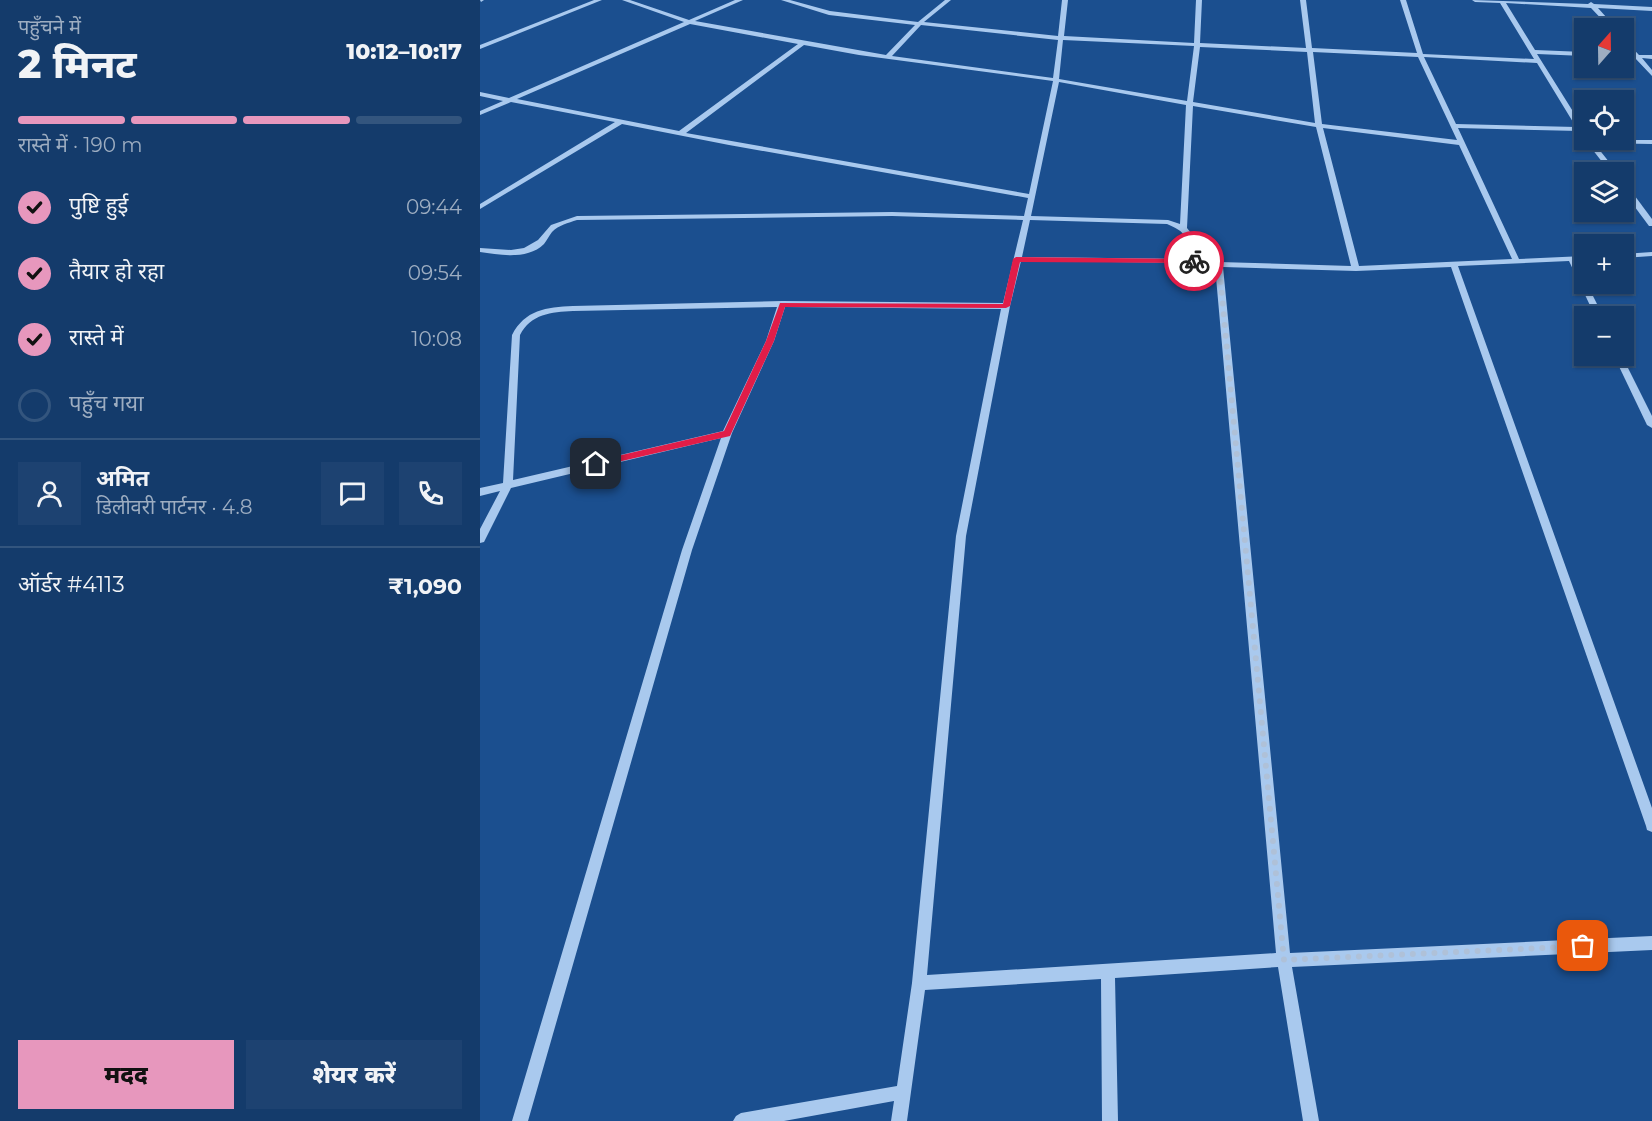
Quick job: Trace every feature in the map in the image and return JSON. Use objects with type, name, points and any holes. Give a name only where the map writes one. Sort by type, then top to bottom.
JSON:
[{"type":"street","points":[[480,47],[599,0]]},
{"type":"street","points":[[625,0],[689,22],[887,57],[1056,80],[1319,126],[1462,143]]},
{"type":"street","points":[[480,113],[740,0]]},
{"type":"street","points":[[784,0],[829,13],[1060,38],[1197,47],[1538,62]]},
{"type":"street","points":[[887,57],[920,23],[948,0]]},
{"type":"street","points":[[899,1121],[919,983],[961,536],[1006,306],[1032,197],[1056,80],[1065,0]]},
{"type":"street","points":[[1184,227],[1189,104],[1197,47],[1199,0]]},
{"type":"street","points":[[1304,0],[1319,126],[1356,269]]},
{"type":"street","points":[[1403,0],[1421,57],[1517,262]]},
{"type":"street","points":[[1475,0],[1591,3],[1652,9]]},
{"type":"street","points":[[1502,2],[1574,119]]},
{"type":"street","points":[[1591,3],[1604,18]]},
{"type":"street","points":[[681,134],[804,42]]},
{"type":"street","points":[[1533,52],[1574,54]]},
{"type":"street","points":[[1634,52],[1652,74]]},
{"type":"street","points":[[1634,57],[1652,57]]},
{"type":"street","points":[[480,94],[681,134],[1032,197]]},
{"type":"street","points":[[480,207],[620,122]]},
{"type":"street","points":[[1455,126],[1574,135]]},
{"type":"street","points":[[1634,140],[1652,142]]},
{"type":"street","points":[[1596,150],[1605,162]]},
{"type":"street","points":[[1634,200],[1652,224]]},
{"type":"street","points":[[480,250],[509,252],[527,250],[540,243],[548,231],[561,223],[589,217],[892,214],[1168,222],[1184,227],[1192,238],[1194,255],[1201,261]]},
{"type":"street","points":[[1634,255],[1652,254]]},
{"type":"street","points":[[1016,259],[1201,261],[1219,264],[1356,269],[1571,258],[1594,306]]},
{"type":"street","points":[[1219,264],[1284,960],[1311,1121]]},
{"type":"street","points":[[1454,265],[1652,826]]},
{"type":"street","points":[[480,539],[508,485],[516,335],[520,325],[531,317],[552,310],[582,308],[782,304],[1006,306]]},
{"type":"street","points":[[520,1121],[687,550],[727,433],[770,341],[782,304]]},
{"type":"street","points":[[1623,366],[1652,425]]},
{"type":"street","points":[[480,492],[727,433]]},
{"type":"street","points":[[919,983],[1284,960],[1652,943]]},
{"type":"street","points":[[1108,970],[1110,1121]]},
{"type":"street","points":[[741,1121],[904,1092]]},
{"type":"way so far","points":[[1194,261],[1219,264],[1284,960],[1583,946]]},
{"type":"route","points":[[596,464],[727,433],[770,341],[782,304],[1006,306],[1016,259],[1194,261]]}]
